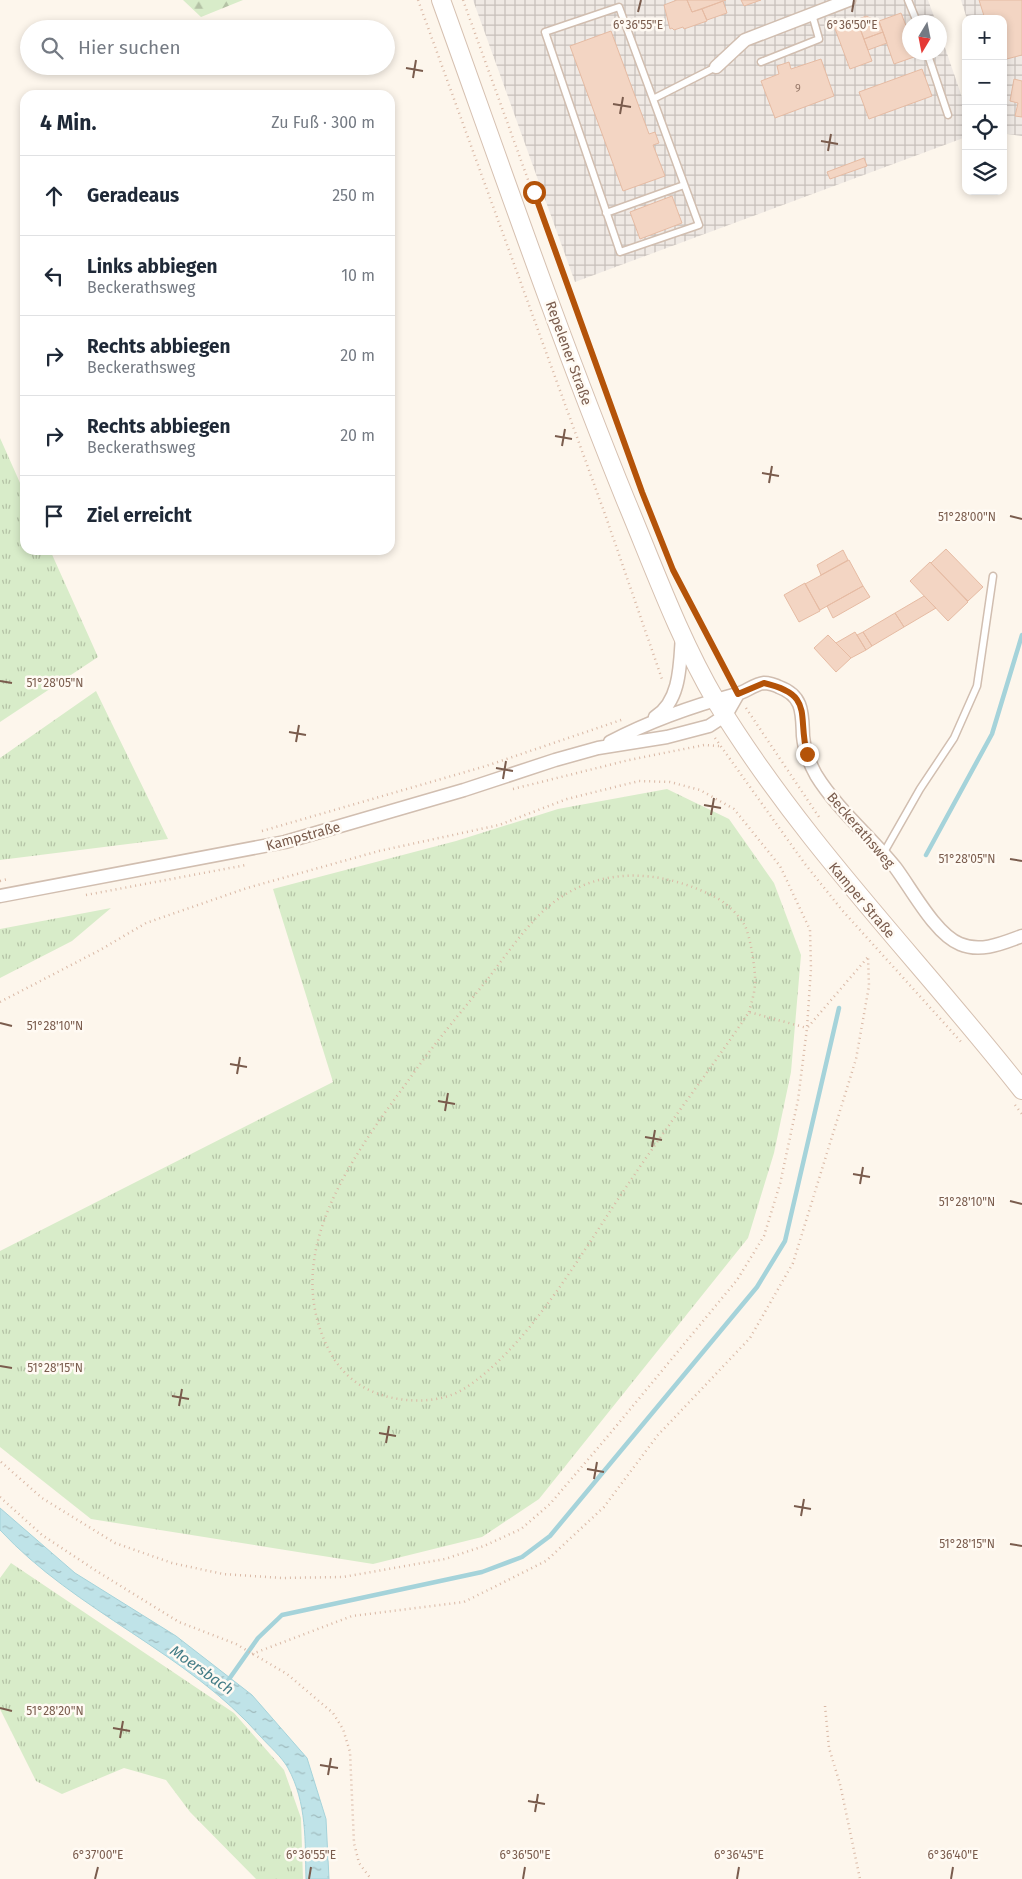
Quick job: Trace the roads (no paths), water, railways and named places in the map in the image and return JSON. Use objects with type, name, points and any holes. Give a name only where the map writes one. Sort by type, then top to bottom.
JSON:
[{"type":"main road","name":"Repelener Straße","points":[[442,0],[594,422],[682,633],[715,699]]},
{"type":"main road","name":"Kamper Straße","points":[[715,699],[770,783],[826,858],[1017,1095]]},
{"type":"street","points":[[716,67],[745,40],[849,0]]},
{"type":"street","name":"Kampstraße","points":[[634,730],[664,711],[670,702],[679,675],[682,633]]},
{"type":"street","name":"Beckerathsweg","points":[[715,699],[738,694],[764,683],[792,693],[802,709],[803,738],[816,774],[883,854],[913,895],[950,939],[967,947],[977,948],[998,945],[1022,936]]},
{"type":"street","points":[[726,715],[738,694]]},
{"type":"street","name":"Kampstraße","points":[[598,748],[634,730],[715,699]]},
{"type":"street","name":"Kampstraße","points":[[0,896],[285,842],[598,748],[667,737],[709,726],[726,715]]},
{"type":"lane","points":[[908,0],[914,15]]},
{"type":"lane","points":[[619,7],[653,99],[699,225],[620,252],[545,32],[619,7]]},
{"type":"lane","points":[[761,62],[819,39],[812,14]]},
{"type":"lane","points":[[930,60],[948,115]]},
{"type":"lane","points":[[653,99],[716,67]]},
{"type":"lane","points":[[606,212],[684,186]]},
{"type":"lane","points":[[883,854],[920,790],[954,738],[976,686],[993,576]]},
{"type":"water","name":"Moersbach","points":[[0,1508],[75,1573],[176,1636],[252,1695],[307,1758],[326,1819],[329,1879],[306,1879],[302,1808],[294,1781],[288,1768],[279,1756],[232,1707],[200,1680],[62,1585],[30,1559],[0,1530]]},
{"type":"waterway","points":[[926,855],[992,734],[1022,635]]},
{"type":"waterway","points":[[227,1682],[258,1638],[282,1615],[482,1572],[522,1557],[550,1536],[757,1287],[785,1241],[839,1008]]}]
